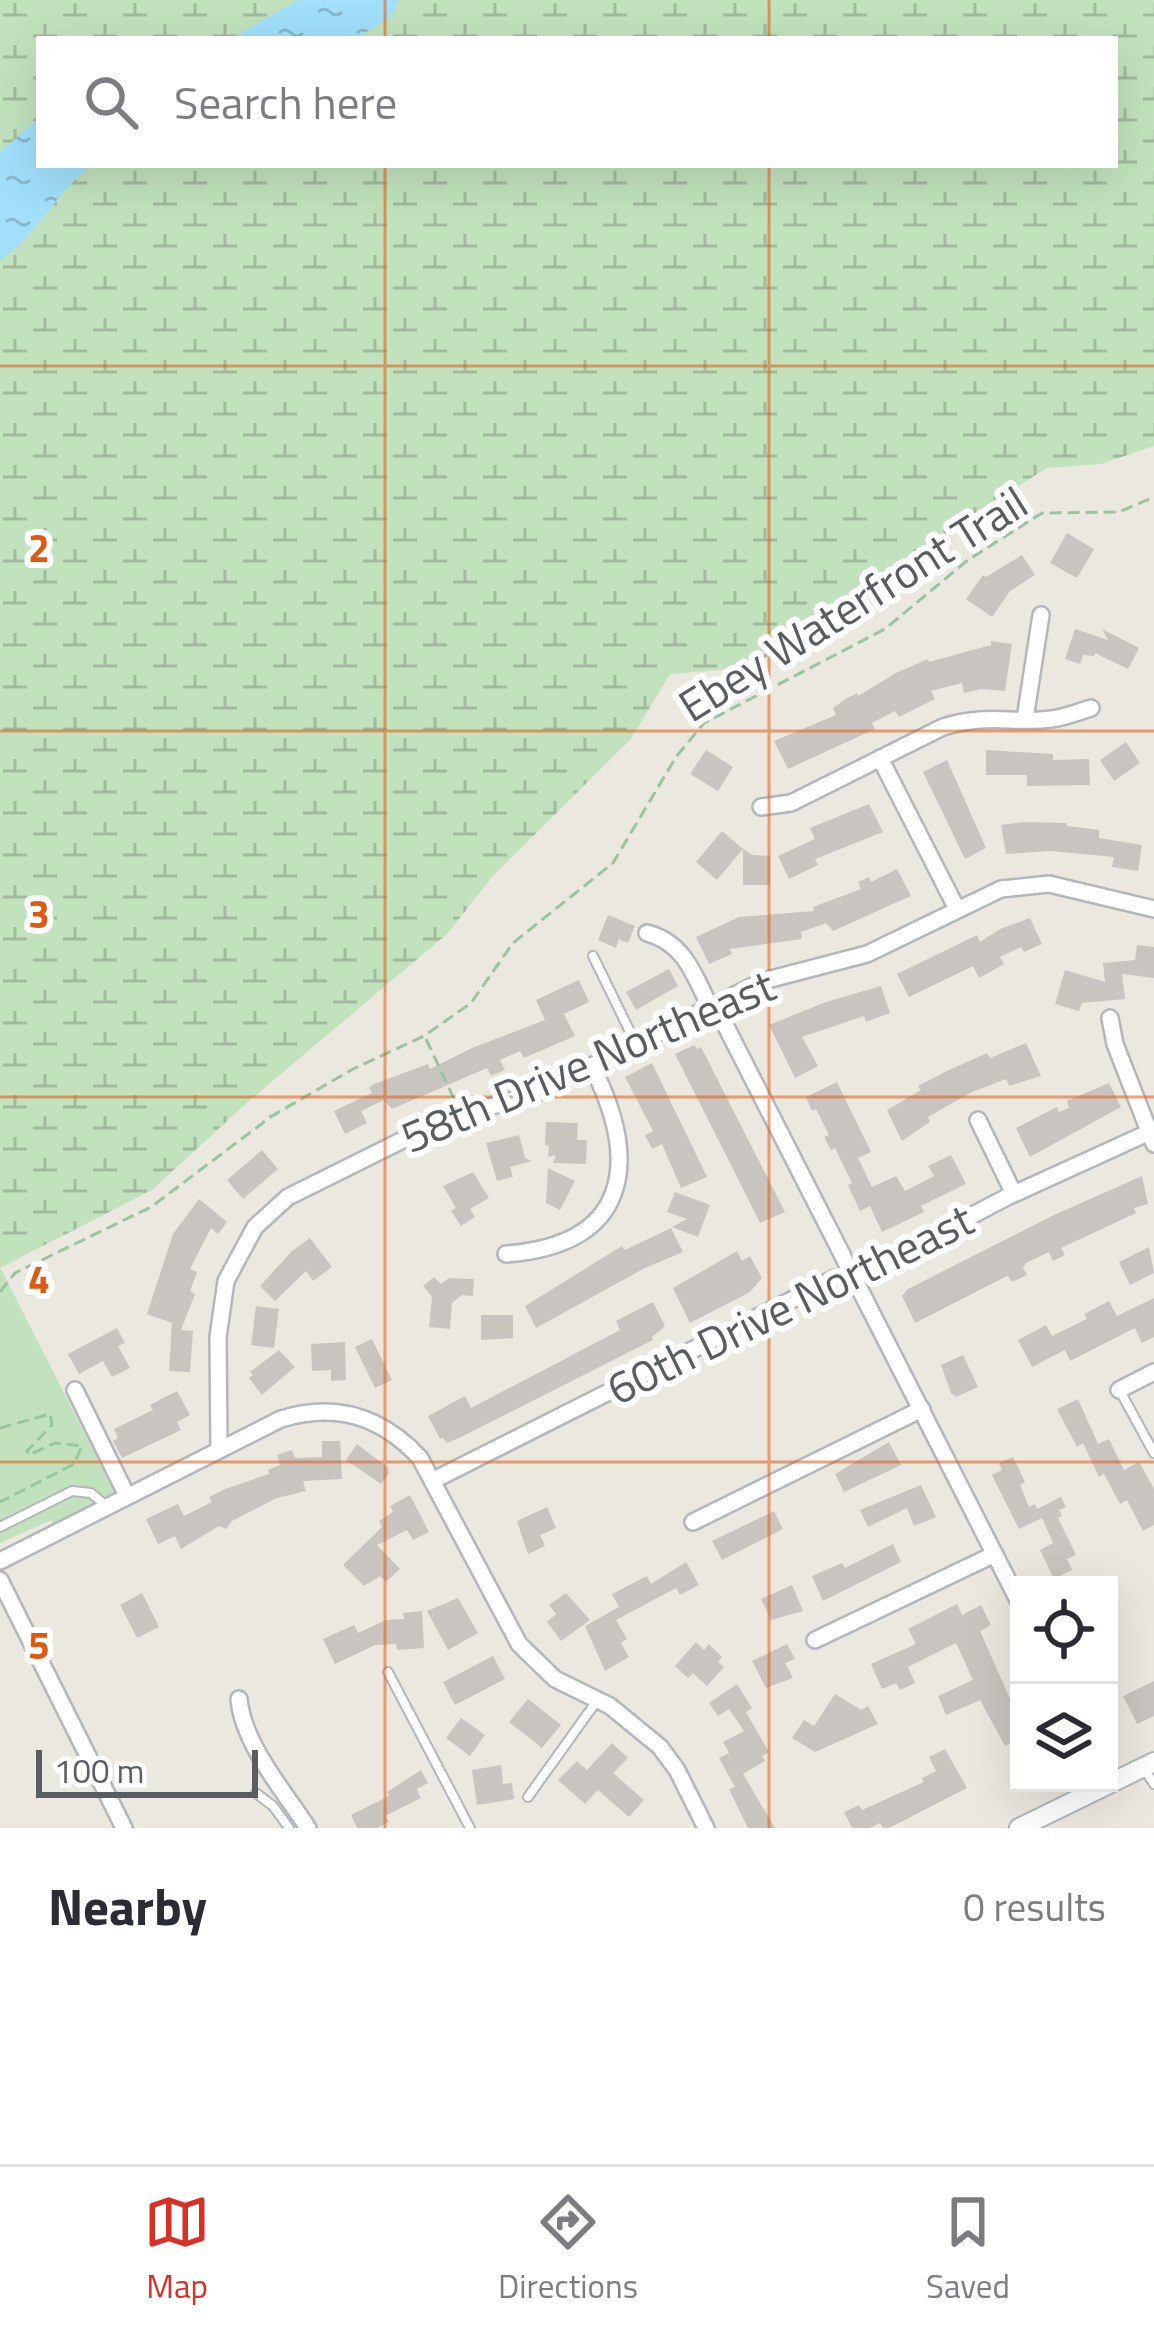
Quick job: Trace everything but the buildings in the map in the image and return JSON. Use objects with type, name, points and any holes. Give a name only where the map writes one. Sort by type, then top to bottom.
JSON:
[{"type":"street","points":[[1025,718],[1041,615]]},
{"type":"street","points":[[760,807],[791,803],[965,720],[1058,718],[1091,708]]},
{"type":"street","points":[[880,758],[957,908]]},
{"type":"street","name":"58th Drive Northeast","points":[[219,1449],[221,1305],[226,1280],[255,1227],[288,1197],[459,1114],[537,1093],[763,981],[867,954],[1001,889],[1049,884],[1154,909]]},
{"type":"street","points":[[647,933],[679,948],[712,1006],[856,1277],[1010,1584]]},
{"type":"street","name":"60th Drive Northeast","points":[[432,1481],[835,1278],[856,1277],[1014,1194],[1153,1136],[1115,1044],[1110,1018]]},
{"type":"street","points":[[506,1255],[562,1246],[578,1237],[597,1219],[610,1196],[621,1145],[607,1096],[592,1066]]},
{"type":"street","points":[[978,1120],[1014,1194]]},
{"type":"street","points":[[1119,1390],[1154,1372]]},
{"type":"street","points":[[75,1390],[127,1496]]},
{"type":"street","points":[[693,1522],[922,1409]]},
{"type":"street","points":[[0,1561],[219,1449],[304,1412],[349,1412],[372,1419],[403,1440],[419,1458],[519,1644],[555,1679],[640,1728],[677,1770],[706,1828]]},
{"type":"street","points":[[815,1640],[995,1554]]},
{"type":"street","points":[[0,1580],[124,1828]]},
{"type":"street","points":[[238,1699],[240,1714],[264,1760],[308,1828]]},
{"type":"street","points":[[1118,1780],[1150,1771]]},
{"type":"street","points":[[1019,1828],[1090,1792]]},
{"type":"lane","points":[[592,956],[636,1044]]},
{"type":"lane","points":[[1119,1390],[1154,1453]]},
{"type":"lane","points":[[0,1527],[72,1491],[91,1493],[106,1507]]},
{"type":"lane","points":[[388,1672],[470,1828]]},
{"type":"lane","points":[[528,1797],[597,1700]]},
{"type":"lane","points":[[256,1792],[289,1828]]},
{"type":"path","name":"Ebey Waterfront Trail","points":[[0,1292],[15,1273],[151,1207],[272,1116],[353,1069],[424,1036],[471,1004],[530,927],[614,863],[676,757],[704,723],[885,629],[968,560],[1042,512],[1119,512],[1154,497]]},
{"type":"path","points":[[424,1036],[459,1114]]},
{"type":"path","points":[[0,1428],[50,1414],[52,1425],[27,1451],[29,1455],[56,1443],[82,1446],[74,1464],[0,1502]]},
{"type":"green space","points":[[0,0],[1154,0],[1154,446],[1101,464],[1047,468],[951,528],[909,578],[855,619],[742,668],[670,674],[631,739],[493,876],[447,934],[250,1100],[152,1190],[0,1268]]},
{"type":"green space","points":[[0,1267],[120,1503],[59,1535],[51,1520],[0,1543]]},
{"type":"water","points":[[298,0],[399,0],[391,16],[361,36],[236,36]]},
{"type":"water","points":[[36,121],[36,168],[89,168],[0,260],[0,152]]}]
